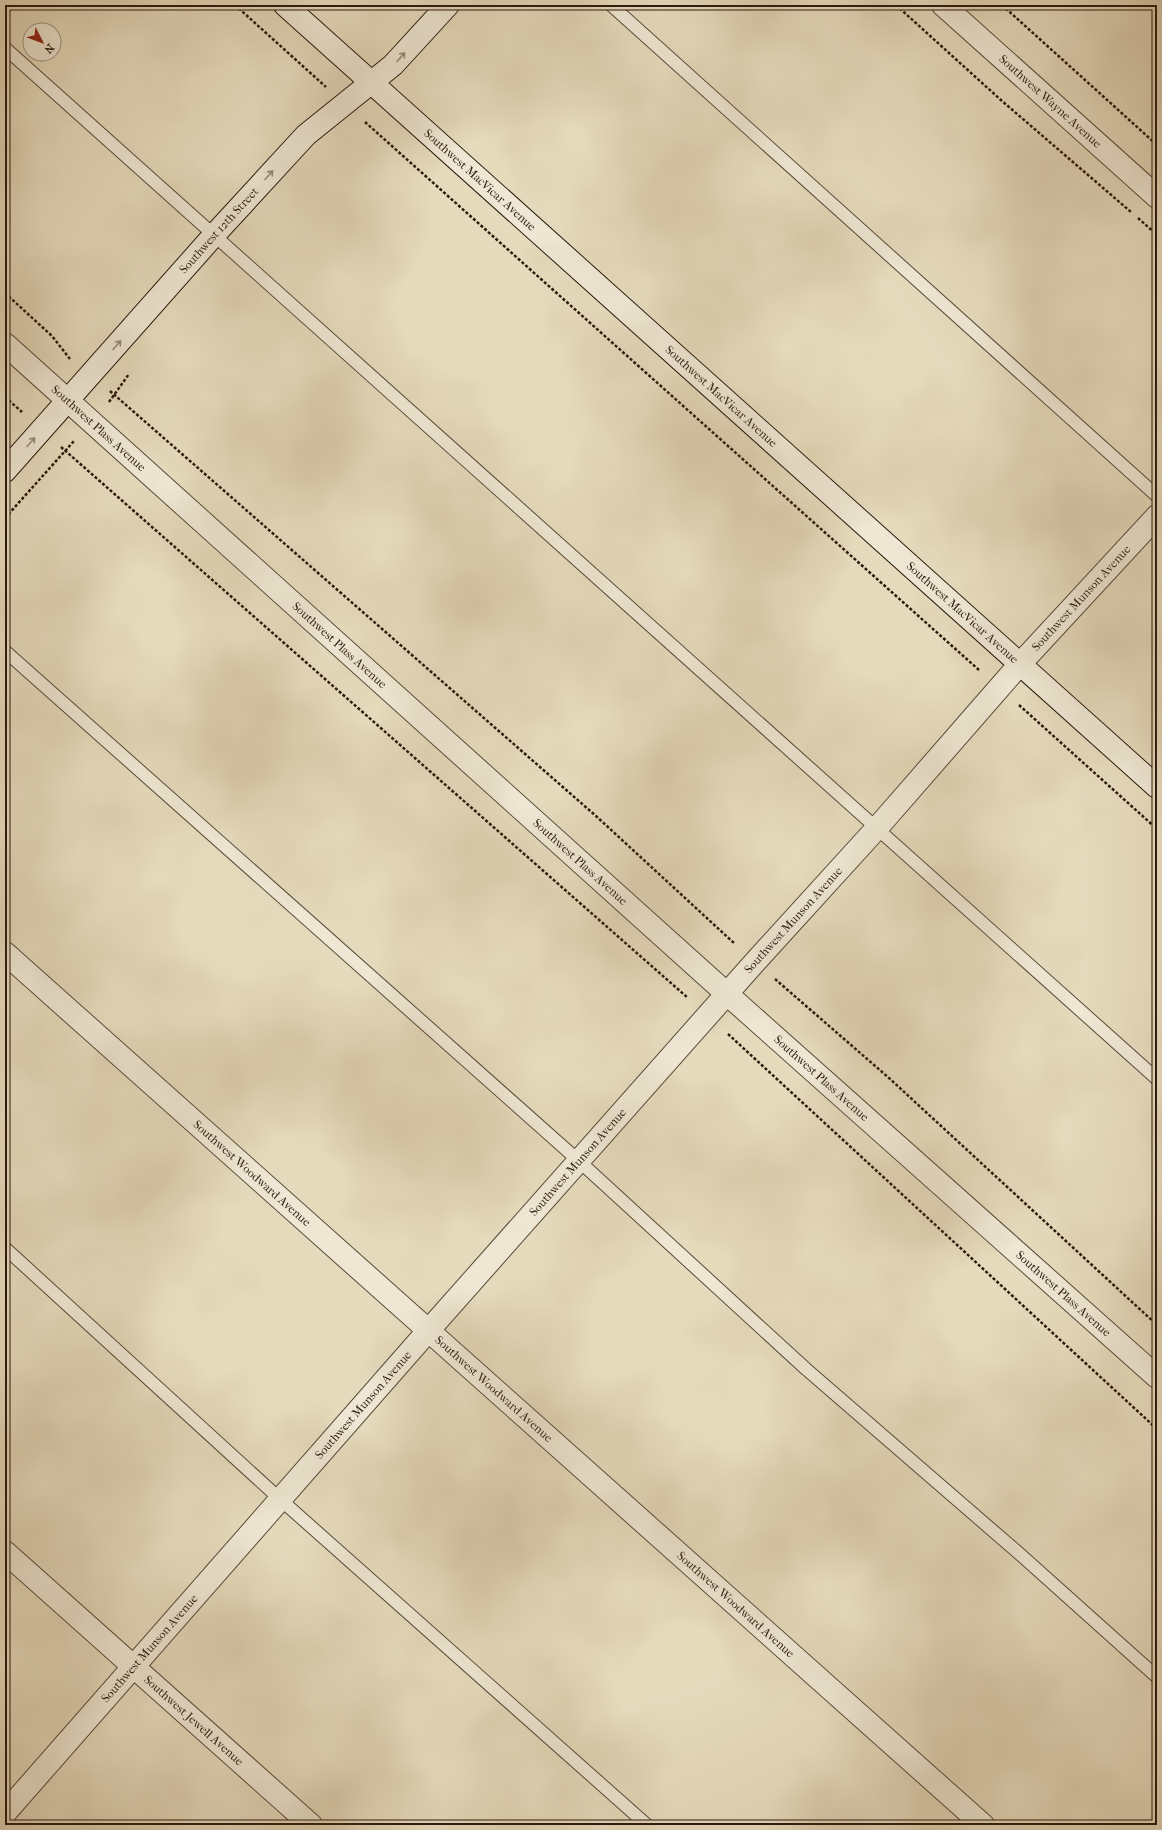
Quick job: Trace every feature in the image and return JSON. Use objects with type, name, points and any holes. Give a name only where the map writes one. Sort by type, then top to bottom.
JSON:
[{"type":"street","name":"Southwest MacVicar Avenue","points":[[285,5],[1157,787]]},
{"type":"street","name":"Southwest 12th Street","points":[[5,471],[215,234],[306,135],[393,65],[448,5]]},
{"type":"street","name":"Southwest Wayne Avenue","points":[[943,5],[1157,197]]},
{"type":"street","name":"Southwest Plass Avenue","points":[[5,344],[727,994],[1157,1377]]},
{"type":"street","name":"Southwest Munson Avenue","points":[[5,1813],[755,962],[877,828],[1020,664],[1157,516]]},
{"type":"street","name":"Southwest Woodward Avenue","points":[[5,953],[428,1332],[983,1825]]},
{"type":"street","name":"Southwest Jewell Avenue","points":[[5,1552],[311,1825]]},
{"type":"lane","points":[[611,5],[1157,496]]},
{"type":"lane","points":[[5,48],[215,234],[1157,1079]]},
{"type":"lane","points":[[5,651],[579,1161],[806,1369],[1022,1556],[1157,1677]]},
{"type":"lane","points":[[5,1248],[281,1500],[647,1825]]},
{"type":"path","points":[[235,5],[1157,829]]},
{"type":"path","points":[[896,5],[1008,106],[1157,235]]},
{"type":"path","points":[[1002,5],[1157,145]]},
{"type":"path","points":[[5,293],[52,336],[67,356],[132,408],[596,816],[755,962],[888,1078],[1157,1325]]},
{"type":"path","points":[[5,397],[708,1016],[1157,1429]]}]
